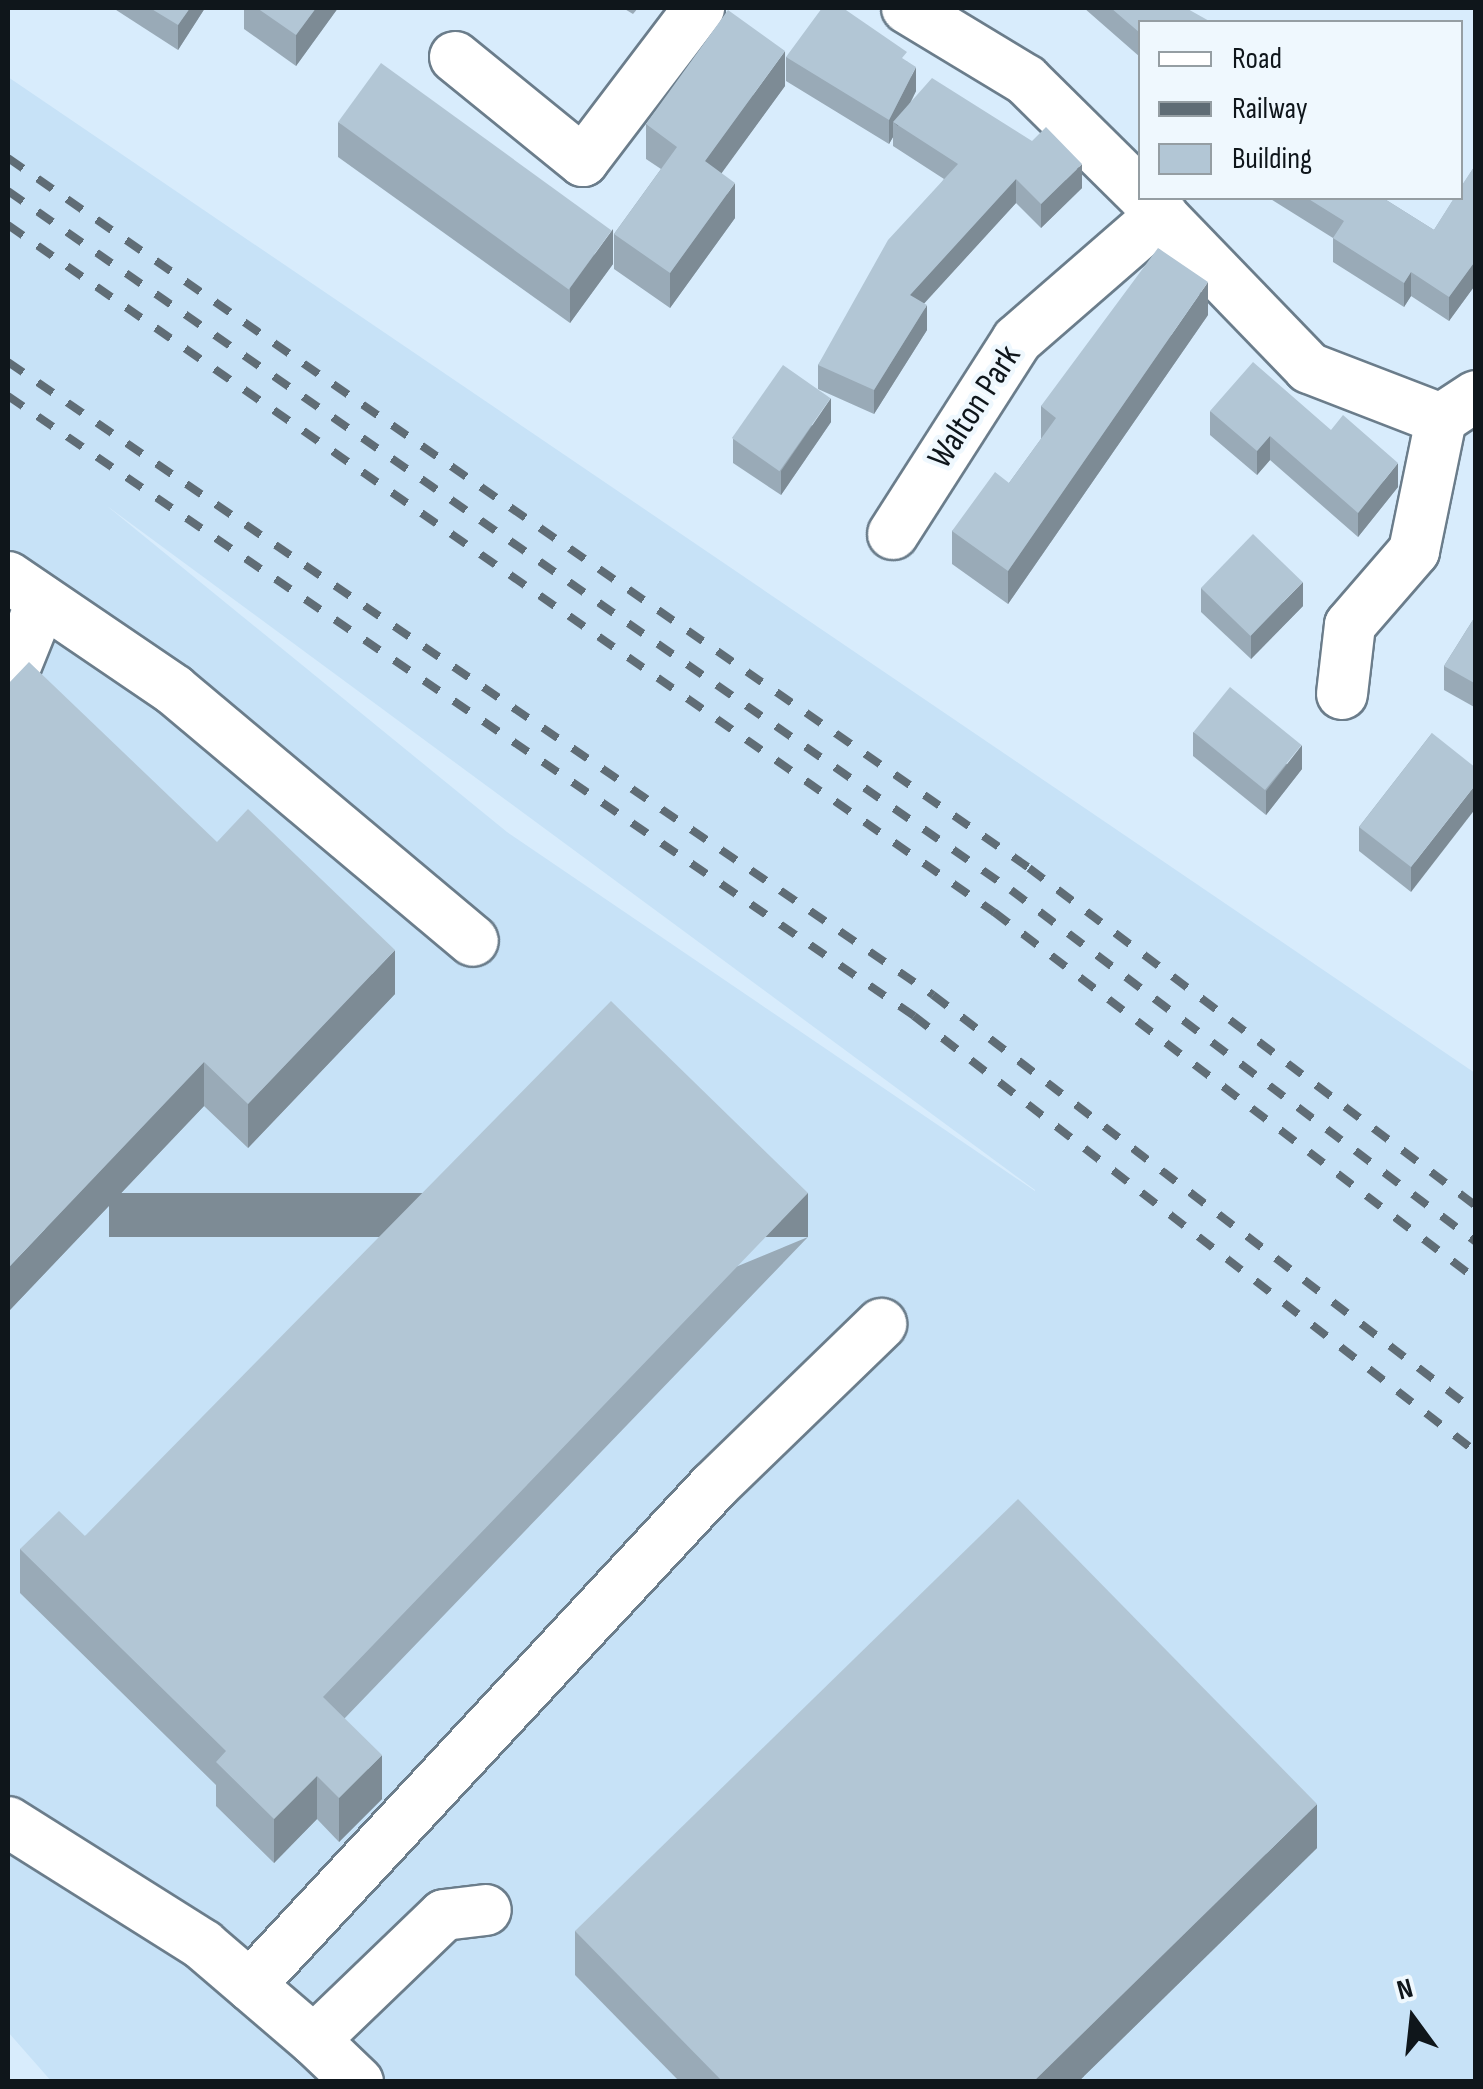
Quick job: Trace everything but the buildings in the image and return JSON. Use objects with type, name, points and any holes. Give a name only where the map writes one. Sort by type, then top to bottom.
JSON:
[{"type":"street","points":[[454,57],[582,162],[699,8]]},
{"type":"street","points":[[907,8],[1026,80],[1138,191]]},
{"type":"street","points":[[1149,202],[1308,368],[1458,408],[1414,550],[1350,625],[1342,694]]},
{"type":"street","name":"Walton Park","points":[[892,534],[1017,340],[1149,202]]},
{"type":"street","points":[[8,684],[25,588],[174,690],[473,941]]},
{"type":"street","points":[[250,1986],[714,1486],[882,1324]]},
{"type":"street","points":[[8,1822],[203,1945],[338,2063],[444,1915],[486,1910]]},
{"type":"shaded area","points":[[8,77],[1475,1073],[1475,2081],[52,2082],[8,2032]],"holes":[[[107,506],[1035,1190],[507,832]]]},
{"type":"railway","points":[[8,158],[1029,868],[1476,1206]]},
{"type":"railway","points":[[8,191],[1011,890],[1476,1242]]},
{"type":"railway","points":[[8,225],[994,912],[1476,1279]]},
{"type":"railway","points":[[8,362],[933,995],[1476,1412]]},
{"type":"railway","points":[[8,396],[914,1016],[1476,1452]]}]
